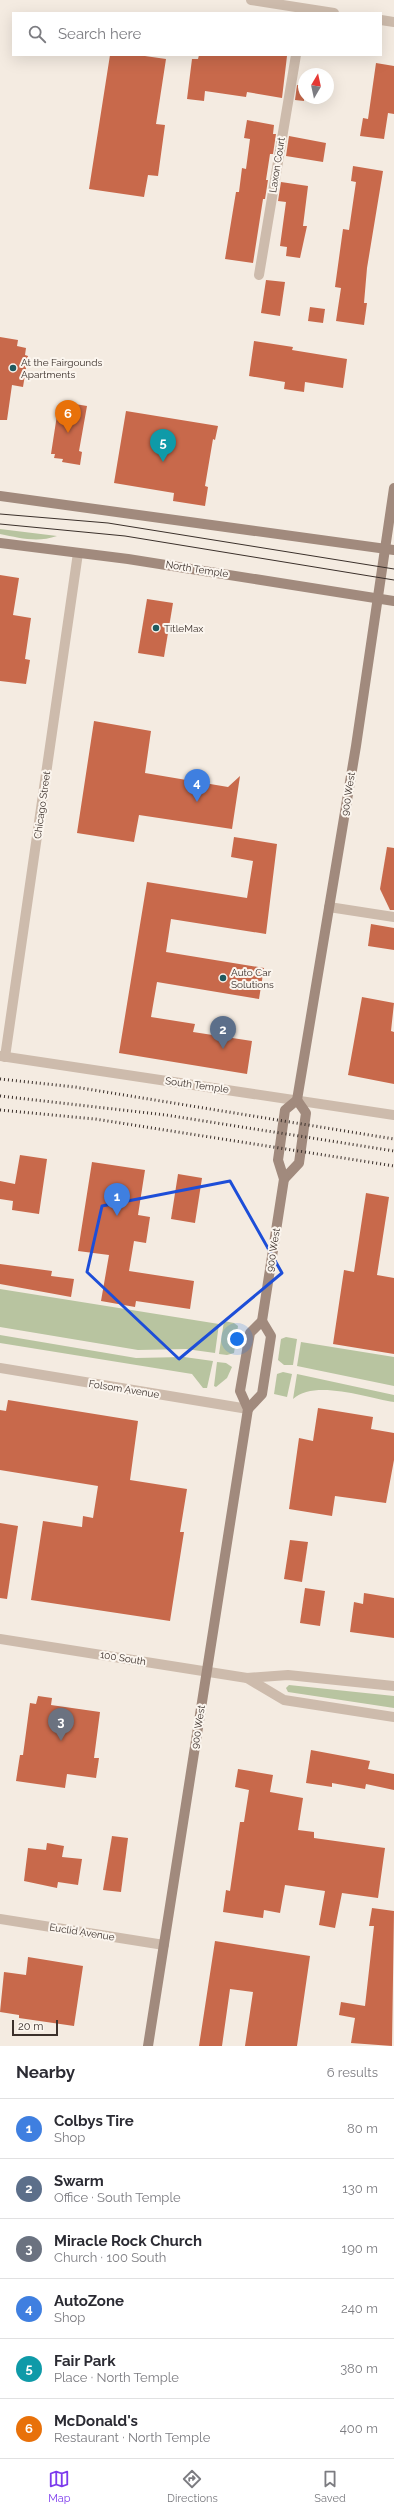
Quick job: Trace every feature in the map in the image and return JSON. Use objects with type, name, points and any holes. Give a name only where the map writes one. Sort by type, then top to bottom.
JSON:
[{"type":"main road","name":"900 West","points":[[262,1321],[284,1179],[278,1160],[285,1110],[297,1100],[356,746],[377,598],[389,549],[394,488]]},
{"type":"main road","points":[[0,496],[389,549]]},
{"type":"main road","name":"North Temple","points":[[0,543],[173,565],[394,601]]},
{"type":"main road","points":[[284,1179],[299,1163],[306,1113],[297,1100]]},
{"type":"main road","points":[[262,1321],[271,1336],[262,1394],[248,1409],[240,1391],[250,1332],[262,1321]]},
{"type":"main road","name":"900 West","points":[[148,2046],[248,1409]]},
{"type":"street","points":[[251,0],[303,11],[318,12]]},
{"type":"street","points":[[382,20],[394,22]]},
{"type":"street","name":"Laxon Court","points":[[259,275],[296,56]]},
{"type":"street","name":"Chicago Street","points":[[2,1056],[78,553]]},
{"type":"street","points":[[328,907],[394,917]]},
{"type":"street","name":"South Temple","points":[[2,1056],[394,1115]]},
{"type":"street","name":"Folsom Avenue","points":[[0,1368],[248,1409]]},
{"type":"street","name":"100 South","points":[[0,1639],[247,1678],[288,1675],[394,1686]]},
{"type":"street","name":"100 South","points":[[247,1678],[284,1700],[394,1717]]},
{"type":"street","name":"Euclid Avenue","points":[[0,1920],[164,1945]]},
{"type":"highlighted area","points":[[230,1181],[282,1273],[179,1359],[87,1272],[102,1206]]},
{"type":"green space","points":[[0,529],[57,536],[42,539],[28,539],[0,534]]},
{"type":"green space","points":[[0,1289],[219,1324],[215,1353],[186,1349],[138,1350],[0,1327]]},
{"type":"green space","points":[[224,1321],[234,1323],[238,1326],[234,1353],[227,1355],[219,1354]]},
{"type":"green space","points":[[0,1335],[136,1358],[184,1357],[213,1361],[207,1388],[203,1388],[192,1374],[0,1343]]},
{"type":"green space","points":[[286,1337],[297,1339],[293,1365],[284,1365],[278,1360],[281,1339]]},
{"type":"green space","points":[[301,1342],[394,1357],[394,1386],[297,1366]]},
{"type":"green space","points":[[217,1362],[226,1363],[232,1367],[227,1378],[216,1387],[214,1386]]},
{"type":"green space","points":[[283,1372],[292,1374],[287,1397],[274,1394],[277,1374]]},
{"type":"green space","points":[[297,1374],[394,1395],[394,1402],[328,1390],[314,1390],[303,1393],[293,1399]]},
{"type":"green space","points":[[289,1685],[394,1696],[394,1708],[288,1692],[286,1688]]},
{"type":"building","points":[[110,56],[145,56],[166,59],[156,124],[165,125],[158,176],[148,175],[144,197],[89,189]]},
{"type":"building","points":[[199,56],[287,56],[282,98],[247,92],[246,97],[205,91],[204,101],[187,99],[192,59],[198,59]]},
{"type":"building","points":[[376,63],[394,66],[394,114],[388,113],[384,139],[360,136],[363,118],[368,119]]},
{"type":"building","points":[[297,85],[298,85],[298,100],[295,100]]},
{"type":"building","points":[[247,120],[274,125],[273,134],[276,134],[273,154],[270,154],[266,180],[268,180],[265,199],[263,199],[253,263],[225,259],[236,192],[239,192],[242,168],[246,169],[250,139],[244,138]]},
{"type":"building","points":[[289,136],[326,143],[323,162],[286,156]]},
{"type":"building","points":[[353,166],[383,171],[367,268],[364,303],[367,303],[364,325],[336,321],[341,288],[335,287],[343,229],[349,230],[356,182],[351,181]]},
{"type":"building","points":[[281,182],[308,186],[303,226],[307,226],[300,258],[286,256],[287,247],[280,246],[286,202],[278,201]]},
{"type":"building","points":[[266,280],[285,282],[280,316],[261,313]]},
{"type":"building","points":[[310,307],[325,309],[323,323],[308,321]]},
{"type":"building","name":"At the Fairgounds Apartments","points":[[0,337],[18,340],[17,346],[26,348],[25,355],[28,356],[23,387],[12,385],[7,420],[0,420]]},
{"type":"building","points":[[254,341],[293,347],[292,350],[347,359],[343,388],[305,382],[304,392],[284,389],[285,382],[249,376]]},
{"type":"building","points":[[63,402],[87,406],[79,451],[82,452],[80,465],[62,462],[63,459],[54,458],[55,454],[51,454],[57,415],[61,416]]},
{"type":"building","points":[[126,411],[218,426],[215,440],[213,439],[205,486],[208,487],[205,506],[173,501],[174,493],[114,483]]},
{"type":"building","points":[[0,575],[19,578],[13,615],[31,618],[25,659],[30,660],[26,684],[0,681]]},
{"type":"building","name":"TitleMax","points":[[147,599],[173,603],[164,657],[138,653]]},
{"type":"building","points":[[94,721],[151,731],[145,773],[228,787],[240,776],[232,829],[139,815],[134,842],[77,833]]},
{"type":"building","points":[[234,837],[277,844],[266,934],[171,919],[166,952],[264,968],[259,999],[157,982],[151,1017],[195,1024],[193,1032],[252,1041],[247,1074],[119,1053],[147,882],[247,898],[253,861],[231,857]]},
{"type":"building","points":[[387,847],[394,848],[394,910],[390,910],[380,889]]},
{"type":"building","points":[[371,924],[394,928],[394,950],[368,946]]},
{"type":"building","points":[[362,997],[394,1003],[391,1031],[394,1032],[394,1084],[348,1075]]},
{"type":"building","points":[[20,1155],[47,1159],[39,1214],[12,1210],[13,1201],[0,1199],[0,1181],[15,1184]]},
{"type":"building","points":[[92,1162],[145,1170],[138,1215],[150,1217],[146,1243],[134,1241],[129,1271],[194,1281],[190,1309],[136,1301],[135,1307],[101,1301],[109,1255],[78,1251]]},
{"type":"building","points":[[178,1174],[202,1178],[195,1223],[171,1219]]},
{"type":"building","points":[[366,1193],[389,1197],[377,1275],[394,1278],[394,1354],[333,1344],[344,1270],[354,1272]]},
{"type":"building","points":[[0,1264],[52,1271],[51,1276],[74,1279],[71,1297],[0,1284]]},
{"type":"building","points":[[8,1400],[138,1421],[130,1480],[187,1489],[180,1532],[184,1532],[170,1621],[31,1600],[43,1521],[82,1527],[83,1516],[93,1518],[98,1486],[0,1470],[0,1410],[6,1411]]},
{"type":"building","points":[[318,1408],[373,1417],[371,1429],[394,1433],[394,1460],[386,1503],[335,1496],[332,1516],[289,1509],[299,1438],[313,1441]]},
{"type":"building","points":[[0,1523],[18,1526],[7,1599],[0,1598]]},
{"type":"building","points":[[290,1540],[308,1542],[302,1582],[284,1579]]},
{"type":"building","points":[[305,1588],[325,1591],[320,1626],[300,1623]]},
{"type":"building","points":[[364,1593],[394,1598],[394,1638],[350,1632],[354,1602],[363,1604]]},
{"type":"building","points":[[38,1696],[52,1698],[51,1705],[100,1712],[94,1758],[99,1758],[96,1778],[67,1774],[65,1788],[16,1781],[20,1755],[23,1755],[30,1703],[36,1704]]},
{"type":"building","points":[[311,1750],[370,1761],[368,1769],[394,1774],[394,1790],[366,1784],[365,1789],[332,1783],[332,1787],[306,1783]]},
{"type":"building","points":[[238,1769],[273,1775],[270,1792],[303,1798],[298,1830],[314,1832],[314,1838],[385,1848],[378,1898],[342,1893],[335,1928],[319,1925],[325,1891],[285,1885],[280,1913],[264,1910],[263,1918],[223,1912],[226,1890],[230,1891],[240,1822],[244,1822],[249,1790],[235,1787]]},
{"type":"building","points":[[112,1836],[128,1838],[121,1892],[103,1890]]},
{"type":"building","points":[[47,1843],[64,1846],[62,1857],[82,1859],[78,1885],[58,1882],[57,1888],[24,1881],[28,1848],[46,1850]]},
{"type":"building","points":[[372,1908],[394,1911],[392,2046],[351,2043],[355,2018],[339,2015],[341,2002],[365,2006],[374,1926],[369,1926]]},
{"type":"building","points":[[215,1941],[310,1956],[297,2046],[245,2046],[253,1992],[230,1989],[222,2046],[199,2046]]},
{"type":"building","points":[[28,1957],[83,1966],[74,2026],[19,2018],[19,2015],[0,2012],[4,1972],[26,1975]]},
{"type":"tram line","points":[[0,514],[108,523],[394,569]]},
{"type":"tram line","points":[[0,524],[125,536],[394,580]]},
{"type":"railway","points":[[0,1079],[75,1087],[394,1139]]},
{"type":"railway","points":[[0,1096],[166,1115],[394,1151]]},
{"type":"railway","points":[[0,1110],[95,1119],[394,1166]]},
{"type":"place","name":"At the Fairgounds Apartments","points":[[13,368]]},
{"type":"place","name":"McDonald's","points":[[68,433]]},
{"type":"place","name":"Fair Park","points":[[163,462]]},
{"type":"place","name":"TitleMax","points":[[156,628]]},
{"type":"place","name":"AutoZone","points":[[197,802]]},
{"type":"place","name":"Auto Car Solutions","points":[[223,978]]},
{"type":"place","name":"Swarm","points":[[223,1049]]},
{"type":"place","name":"Colbys Tire","points":[[117,1216]]},
{"type":"place","name":"Miracle Rock Church","points":[[61,1741]]}]
